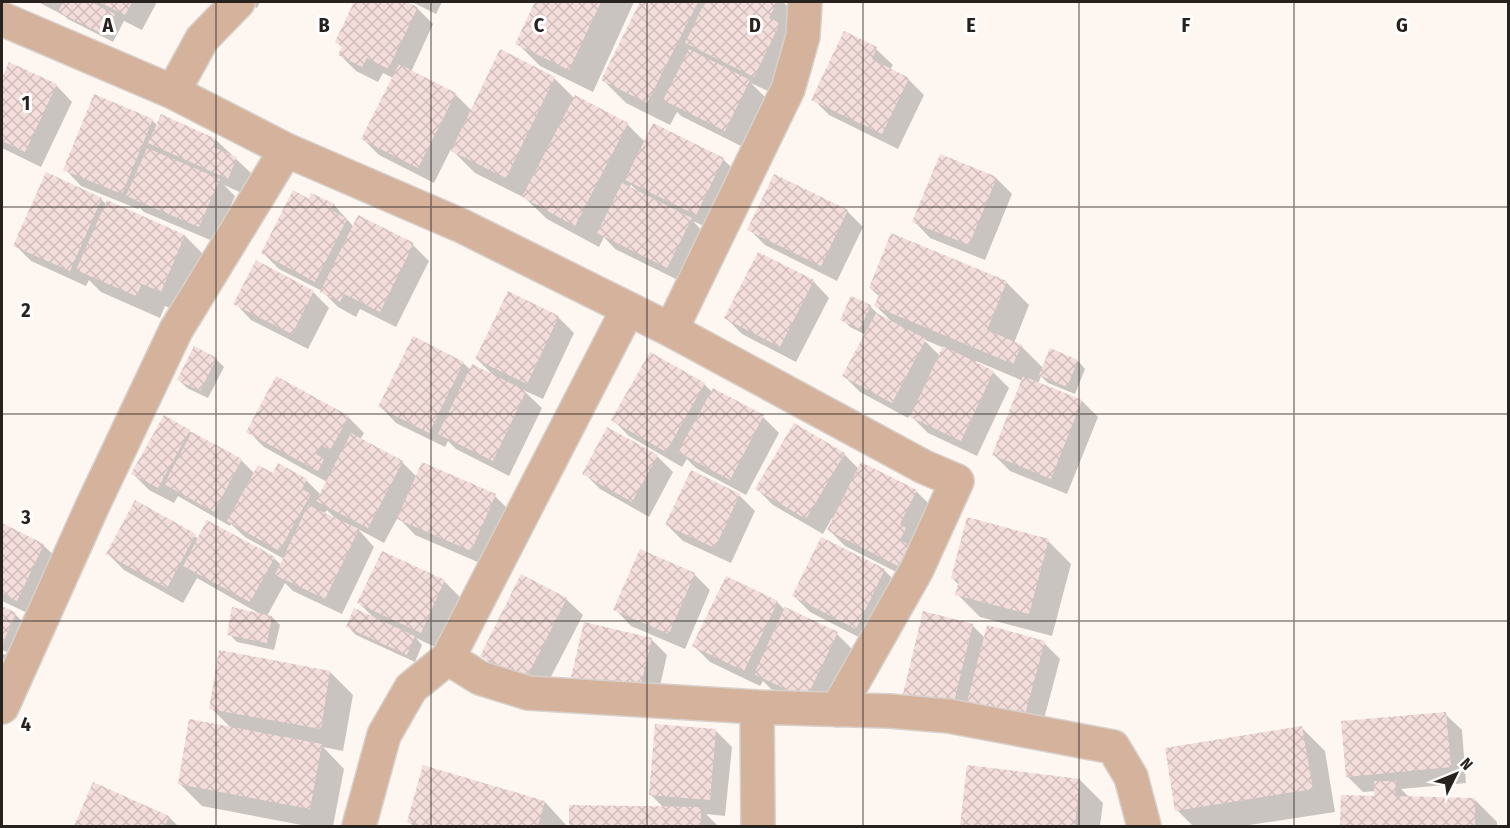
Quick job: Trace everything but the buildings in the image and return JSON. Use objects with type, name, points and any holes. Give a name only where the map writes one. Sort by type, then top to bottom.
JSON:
[{"type":"street","points":[[173,92],[202,39],[238,2]]},
{"type":"street","points":[[671,330],[788,88],[803,36],[805,2]]},
{"type":"street","points":[[2,19],[173,92],[286,150],[462,226],[671,330],[924,467],[957,482],[917,568],[837,710]]},
{"type":"street","points":[[2,708],[92,507],[176,330],[286,150]]},
{"type":"street","points":[[359,826],[384,735],[411,688],[448,658],[628,309]]},
{"type":"street","points":[[448,658],[480,678],[528,693],[949,716],[1113,747],[1131,777],[1144,826]]},
{"type":"street","points":[[757,707],[758,826]]}]
